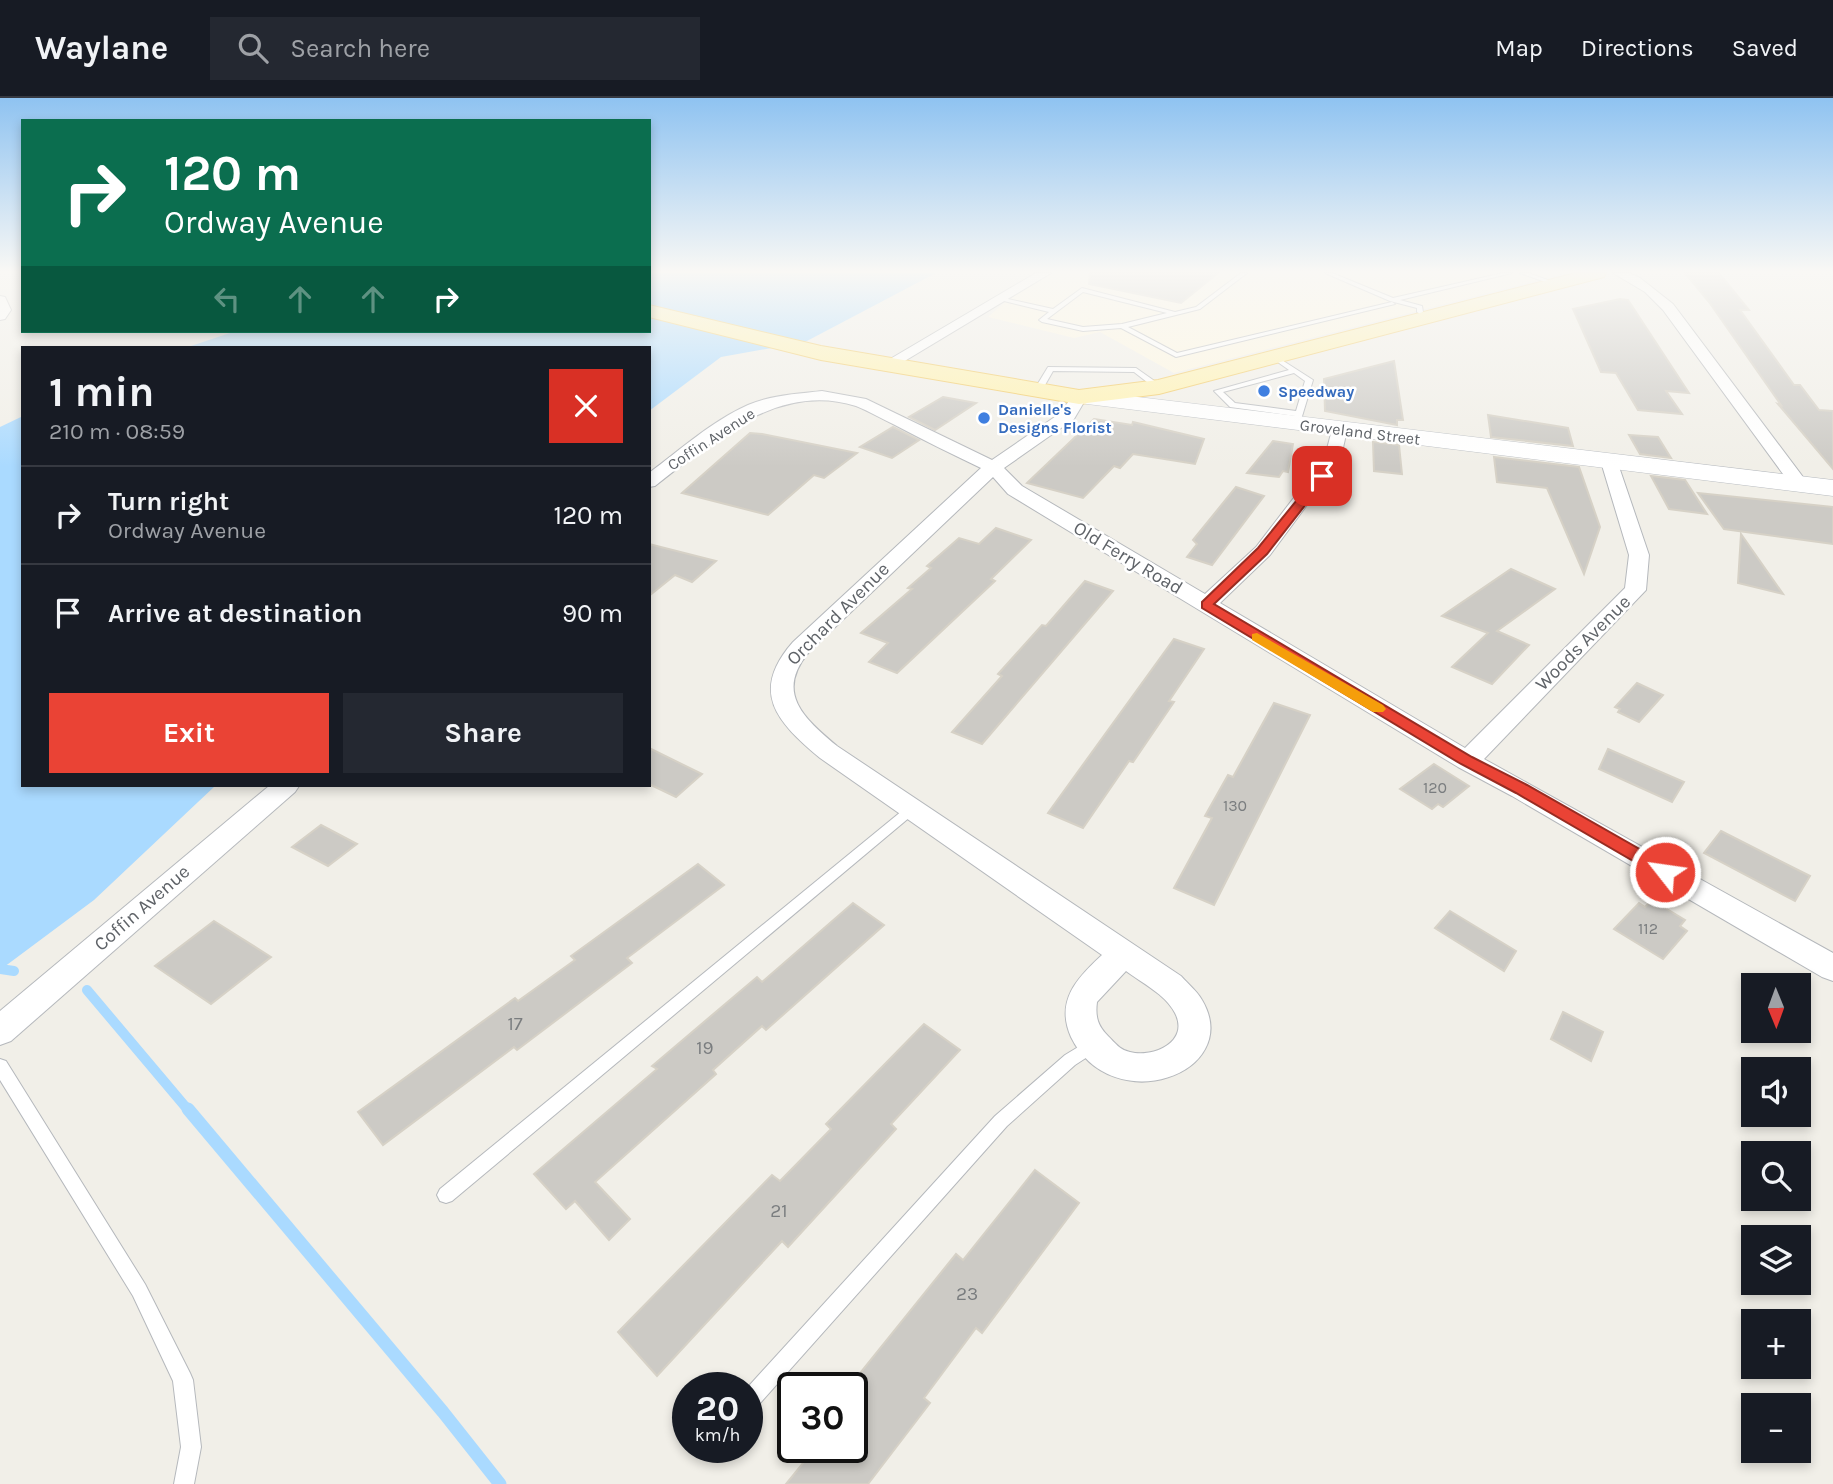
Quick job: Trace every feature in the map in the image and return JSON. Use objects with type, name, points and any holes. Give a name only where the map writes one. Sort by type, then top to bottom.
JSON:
[{"type":"main road","name":"Groveland Street","points":[[758,338],[821,353],[1079,397],[1298,419],[1339,429],[1833,488]]},
{"type":"main road","points":[[1079,397],[1159,387],[1342,338]]},
{"type":"street","points":[[888,365],[934,338]]},
{"type":"street","points":[[1692,338],[1800,485]]},
{"type":"street","name":"Coffin Avenue","points":[[651,480],[698,444],[753,409],[779,401],[822,396],[860,402]]},
{"type":"street","name":"Orchard Avenue","points":[[1079,397],[1068,415],[993,467],[808,640],[788,661],[780,677],[787,710],[839,760],[1179,992],[1194,1021],[1193,1041],[1188,1050],[1172,1063],[1149,1069],[1124,1065],[1102,1054],[1093,1045]]},
{"type":"street","name":"Old Ferry Road","points":[[860,402],[993,467],[1015,490],[1466,761],[1521,789],[1833,968]]},
{"type":"street","points":[[1206,605],[1263,551],[1312,486],[1332,466],[1339,429]]},
{"type":"street","name":"Woods Avenue","points":[[1466,761],[1635,590],[1639,555],[1610,462]]},
{"type":"street","name":"Coffin Avenue","points":[[0,1031],[285,787]]},
{"type":"street","points":[[1093,1045],[1082,1024],[1081,1002],[1086,993],[1124,953]]},
{"type":"lane","points":[[1144,338],[1176,355],[1247,338]]},
{"type":"lane","points":[[1274,357],[1309,380],[1298,419],[1233,405],[1218,391],[1295,371]]},
{"type":"lane","points":[[1038,390],[1051,369],[1136,370],[1159,387]]},
{"type":"lane","points":[[446,1195],[912,809]]},
{"type":"lane","points":[[763,1385],[1001,1121],[1070,1060],[1093,1045]]},
{"type":"lane","points":[[0,1066],[139,1290],[183,1380],[191,1447],[184,1484]]},
{"type":"shaded area","points":[[1110,338],[1312,338],[1174,373]]},
{"type":"water","points":[[216,338],[813,338],[805,342],[721,357],[651,410],[651,346],[191,346]]},
{"type":"water","points":[[21,417],[21,787],[214,787],[94,900],[0,970],[0,427]]},
{"type":"building","points":[[1586,338],[1653,338],[1689,393],[1666,391],[1682,414],[1638,410],[1616,373],[1601,372]]},
{"type":"building","points":[[1734,338],[1760,338],[1794,385],[1800,385],[1819,410],[1833,411],[1833,469],[1778,404],[1781,405]]},
{"type":"building","points":[[1394,361],[1403,420],[1397,420],[1397,425],[1325,411],[1324,379]]},
{"type":"building","points":[[943,397],[976,403],[935,430],[909,417]]},
{"type":"building","points":[[1488,415],[1568,428],[1573,446],[1491,437]]},
{"type":"building","points":[[1094,419],[1132,425],[1133,422],[1204,439],[1195,464],[1133,454],[1120,468],[1114,466],[1083,498],[1027,483]]},
{"type":"building","points":[[893,427],[919,440],[892,458],[860,447]]},
{"type":"building","points":[[750,433],[857,453],[824,478],[814,475],[768,515],[682,493]]},
{"type":"building","points":[[1629,435],[1658,437],[1671,458],[1640,454]]},
{"type":"building","points":[[1273,441],[1293,444],[1288,472],[1283,471],[1279,477],[1247,473]]},
{"type":"building","points":[[1373,442],[1399,445],[1402,474],[1374,471]]},
{"type":"building","points":[[1494,457],[1579,467],[1600,527],[1584,574],[1547,488],[1497,482]]},
{"type":"building","points":[[1651,476],[1685,480],[1707,514],[1669,509]]},
{"type":"building","points":[[1236,487],[1264,496],[1212,565],[1187,557],[1197,544],[1193,540]]},
{"type":"building","points":[[1698,493],[1833,507],[1833,544],[1724,529]]},
{"type":"building","points":[[996,528],[1031,540],[991,579],[995,581],[897,673],[869,662],[888,643],[861,633],[912,589],[908,588],[931,568],[927,566],[959,538],[979,544]]},
{"type":"building","points":[[1741,534],[1783,594],[1738,583]]},
{"type":"building","points":[[651,545],[716,561],[692,582],[675,575],[651,594]]},
{"type":"building","points":[[1511,569],[1555,589],[1497,631],[1529,645],[1492,684],[1452,667],[1488,633],[1442,616]]},
{"type":"building","points":[[1085,581],[1113,591],[982,744],[952,732],[1002,676],[998,674],[1042,625],[1046,626]]},
{"type":"building","points":[[1174,639],[1204,649],[1169,701],[1174,702],[1133,762],[1129,761],[1083,828],[1048,813]]},
{"type":"building","points":[[1637,683],[1663,695],[1639,722],[1618,712],[1620,709],[1615,707]]},
{"type":"building","points":[[1274,703],[1310,715],[1214,905],[1174,888],[1212,818],[1205,816],[1228,775],[1233,777]]},
{"type":"building","points":[[651,749],[702,774],[676,797],[651,785]]},
{"type":"building","points":[[1608,749],[1684,782],[1672,802],[1599,769]]},
{"type":"building","points":[[1434,764],[1469,786],[1443,807],[1438,804],[1432,809],[1400,789]]},
{"type":"building","points":[[321,825],[357,844],[328,866],[292,847]]},
{"type":"building","points":[[1721,831],[1810,876],[1795,901],[1704,853]]},
{"type":"building","points":[[698,864],[724,885],[627,958],[632,963],[517,1050],[514,1047],[383,1145],[358,1112],[515,998],[518,1001],[575,960],[571,956]]},
{"type":"building","points":[[1652,900],[1685,920],[1680,926],[1687,931],[1663,959],[1614,929],[1639,903],[1645,907]]},
{"type":"building","points":[[853,903],[884,925],[766,1030],[762,1026],[713,1070],[716,1074],[595,1182],[630,1219],[609,1240],[575,1201],[566,1209],[534,1174],[657,1069],[652,1066],[757,977],[762,982]]},
{"type":"building","points":[[1450,911],[1516,951],[1504,971],[1435,928]]},
{"type":"building","points":[[214,921],[271,957],[211,1004],[155,966]]},
{"type":"building","points":[[1563,1012],[1603,1032],[1591,1061],[1551,1039]]},
{"type":"building","points":[[924,1024],[960,1050],[891,1124],[896,1129],[788,1247],[782,1241],[657,1376],[618,1332],[772,1175],[780,1181],[831,1129],[826,1124]]},
{"type":"building","points":[[1035,1170],[1079,1203],[982,1333],[976,1328],[924,1398],[930,1403],[868,1484],[786,1484],[803,1463],[868,1463],[868,1372],[861,1372],[956,1254],[963,1260]]},
{"type":"waterway","points":[[0,969],[14,971]]},
{"type":"waterway","points":[[87,990],[189,1111]]},
{"type":"waterway","points":[[188,1109],[443,1412],[500,1484]]},
{"type":"slow traffic","points":[[1257,637],[1378,709]]},
{"type":"place","name":"Speedway","points":[[1264,391]]},
{"type":"place","name":"Danielle's Designs Florist","points":[[984,418]]},
{"type":"route","points":[[1322,476],[1263,551],[1206,605],[1466,761],[1521,789],[1665,872]]}]
